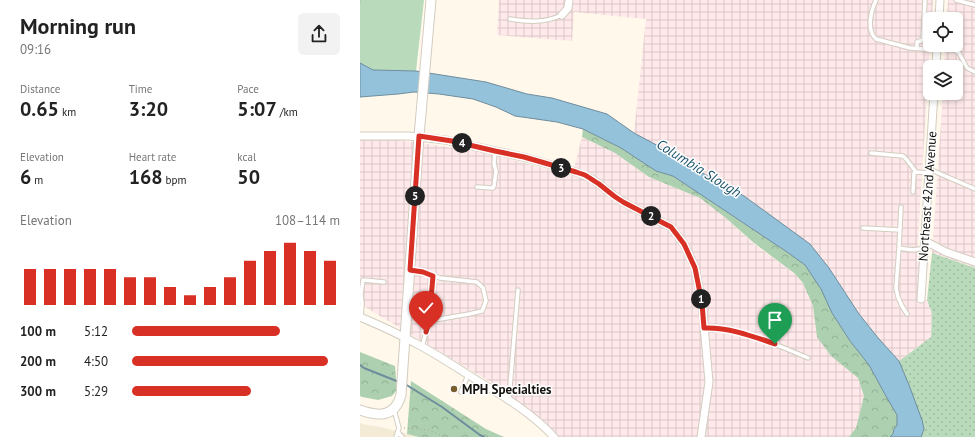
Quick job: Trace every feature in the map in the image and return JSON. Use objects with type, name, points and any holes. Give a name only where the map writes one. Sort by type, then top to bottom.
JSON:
[{"type":"street","points":[[360,410],[371,413],[387,414],[394,409],[400,400],[402,390],[419,136],[431,0]]},
{"type":"street","points":[[562,15],[568,8],[569,0]]},
{"type":"street","points":[[939,12],[940,0]]},
{"type":"street","name":"Northeast 42nd Avenue","points":[[920,299],[934,100]]},
{"type":"street","points":[[360,136],[419,136],[452,141],[524,157],[576,172],[585,175],[623,202],[671,227],[684,244],[695,268],[702,303],[709,382],[701,437]]},
{"type":"street","points":[[924,244],[975,262]]},
{"type":"street","points":[[360,317],[422,346],[509,400],[547,429],[554,437]]},
{"type":"lane","points":[[876,0],[869,26],[872,36],[881,41],[910,48],[923,48]]},
{"type":"lane","points":[[917,48],[917,42],[923,40],[925,0]]},
{"type":"lane","points":[[956,0],[975,5]]},
{"type":"lane","points":[[510,19],[527,22],[543,21],[562,15]]},
{"type":"lane","points":[[958,52],[967,68],[975,72]]},
{"type":"lane","points":[[477,187],[493,188],[494,186],[496,171],[494,164],[495,151]]},
{"type":"lane","points":[[871,153],[903,156],[916,172]]},
{"type":"lane","points":[[916,172],[929,171],[975,189]]},
{"type":"lane","points":[[913,192],[914,173],[916,172]]},
{"type":"lane","points":[[901,207],[896,288],[898,297],[907,314]]},
{"type":"lane","points":[[863,228],[900,230]]},
{"type":"lane","points":[[899,248],[917,250],[921,249],[924,244]]},
{"type":"lane","points":[[410,270],[423,272],[440,278],[477,282],[483,288],[486,301],[482,311],[429,321]]},
{"type":"lane","points":[[422,346],[429,321],[433,276]]},
{"type":"lane","points":[[360,317],[363,280],[384,282]]},
{"type":"lane","points":[[509,400],[518,290]]},
{"type":"lane","points":[[704,328],[713,328],[746,334],[808,358]]},
{"type":"lane","points":[[461,392],[468,375]]},
{"type":"lane","points":[[394,409],[398,430],[402,437]]},
{"type":"lane","points":[[396,437],[398,430]]},
{"type":"path","points":[[398,430],[428,430],[444,437]]},
{"type":"shaded area","points":[[499,0],[933,0],[932,12],[923,12],[923,52],[930,52],[929,60],[923,60],[923,100],[927,100],[917,256],[924,257],[921,300],[927,300],[932,313],[931,337],[899,361],[859,314],[829,268],[810,244],[666,150],[634,133],[646,19],[574,12],[572,41],[497,35]]},
{"type":"shaded area","points":[[948,0],[975,0],[975,268],[932,253],[943,100],[963,100],[963,60],[945,60],[945,52],[963,52],[963,12],[947,12]]},
{"type":"shaded area","points":[[582,137],[615,153],[649,177],[700,198],[727,219],[754,244],[794,273],[803,283],[813,306],[818,337],[831,356],[858,378],[864,396],[856,429],[849,437],[558,437],[537,416],[502,389],[360,304],[360,140],[399,140],[488,153],[572,176]]},
{"type":"shaded area","points":[[360,423],[381,427],[419,437],[360,437]]},
{"type":"green space","points":[[360,0],[424,0],[416,71],[360,70]]},
{"type":"green space","points":[[583,129],[621,148],[656,171],[673,176],[805,265],[821,289],[832,313],[850,341],[869,365],[897,415],[897,425],[893,434],[890,437],[849,437],[856,428],[864,396],[858,378],[831,356],[817,337],[813,306],[803,283],[794,273],[754,243],[700,198],[649,177],[615,153],[582,137]]},
{"type":"green space","points":[[932,253],[975,268],[975,437],[921,437],[924,429],[899,361],[931,337],[932,313],[927,300]]},
{"type":"green space","points":[[360,352],[395,366],[397,390],[392,396],[378,400],[360,396]]},
{"type":"green space","points":[[411,381],[486,429],[504,437],[419,437],[407,434]]},
{"type":"water","points":[[360,63],[373,70],[416,71],[486,82],[527,94],[552,98],[607,114],[634,133],[744,196],[810,244],[829,268],[859,314],[899,361],[922,420],[924,429],[921,437],[890,437],[897,425],[897,415],[869,365],[850,341],[832,313],[821,289],[805,265],[673,176],[656,171],[621,148],[583,129],[557,122],[515,116],[496,107],[473,99],[414,92],[360,97]]},
{"type":"waterway","name":"Columbia Slough","points":[[360,365],[399,382]]},
{"type":"waterway","name":"Columbia Slough","points":[[405,384],[442,407],[484,437]]},
{"type":"place","name":"MPH Specialties","points":[[454,389]]},
{"type":"route","points":[[426,332],[429,321],[433,276],[423,272],[410,270],[419,136],[452,141],[524,157],[585,175],[623,202],[671,227],[684,244],[695,268],[702,303],[704,328],[713,328],[746,334],[775,344]]}]
